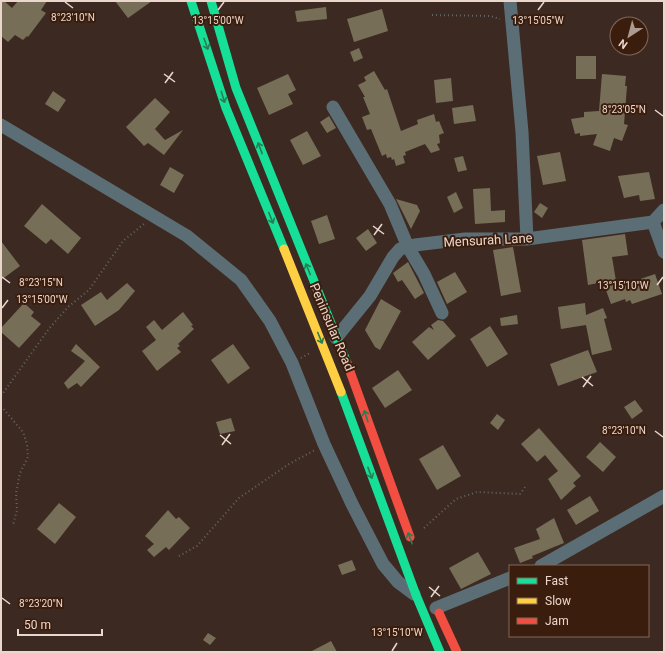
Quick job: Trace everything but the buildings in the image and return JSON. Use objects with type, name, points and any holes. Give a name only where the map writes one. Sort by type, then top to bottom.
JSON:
[{"type":"main road","name":"Peninsular Road","points":[[191,1],[226,108],[323,345],[416,595],[440,652]]},
{"type":"main road","name":"Peninsular Road","points":[[211,1],[236,88],[336,338],[358,388],[412,543]]},
{"type":"main road","points":[[435,604],[457,652]]},
{"type":"street","points":[[510,1],[522,132],[527,239]]},
{"type":"street","points":[[333,107],[390,204],[408,247],[424,274],[442,313]]},
{"type":"street","points":[[1,125],[187,236],[242,280],[270,321],[292,363],[324,444],[352,504],[383,564],[398,582],[416,595]]},
{"type":"street","points":[[664,210],[653,222],[664,252]]},
{"type":"street","name":"Mensurah Lane","points":[[336,338],[370,296],[393,257],[400,249],[465,239],[527,239],[653,222]]},
{"type":"street","points":[[543,565],[664,496]]},
{"type":"street","points":[[435,604],[509,578]]},
{"type":"path","points":[[432,15],[490,16],[512,22]]},
{"type":"path","points":[[1,396],[48,330],[68,307],[89,290],[123,241],[141,225],[159,219]]},
{"type":"path","points":[[292,363],[323,345]]},
{"type":"path","points":[[1,388],[4,391]]},
{"type":"path","points":[[1,406],[23,432],[27,444],[28,457],[20,473],[16,493],[17,510],[13,525]]},
{"type":"path","points":[[179,556],[197,546],[240,498],[288,464],[324,444]]},
{"type":"path","points":[[412,543],[456,499],[477,492],[520,494],[525,487]]},
{"type":"traffic: fast","points":[[191,1],[226,108],[284,249]]},
{"type":"traffic: fast","points":[[211,1],[236,88],[347,363]]},
{"type":"traffic: fast","points":[[341,392],[416,595],[440,652]]},
{"type":"traffic: slow","points":[[284,249],[341,392]]},
{"type":"traffic: jam","points":[[347,363],[410,537]]},
{"type":"traffic: jam","points":[[439,613],[457,652]]}]
